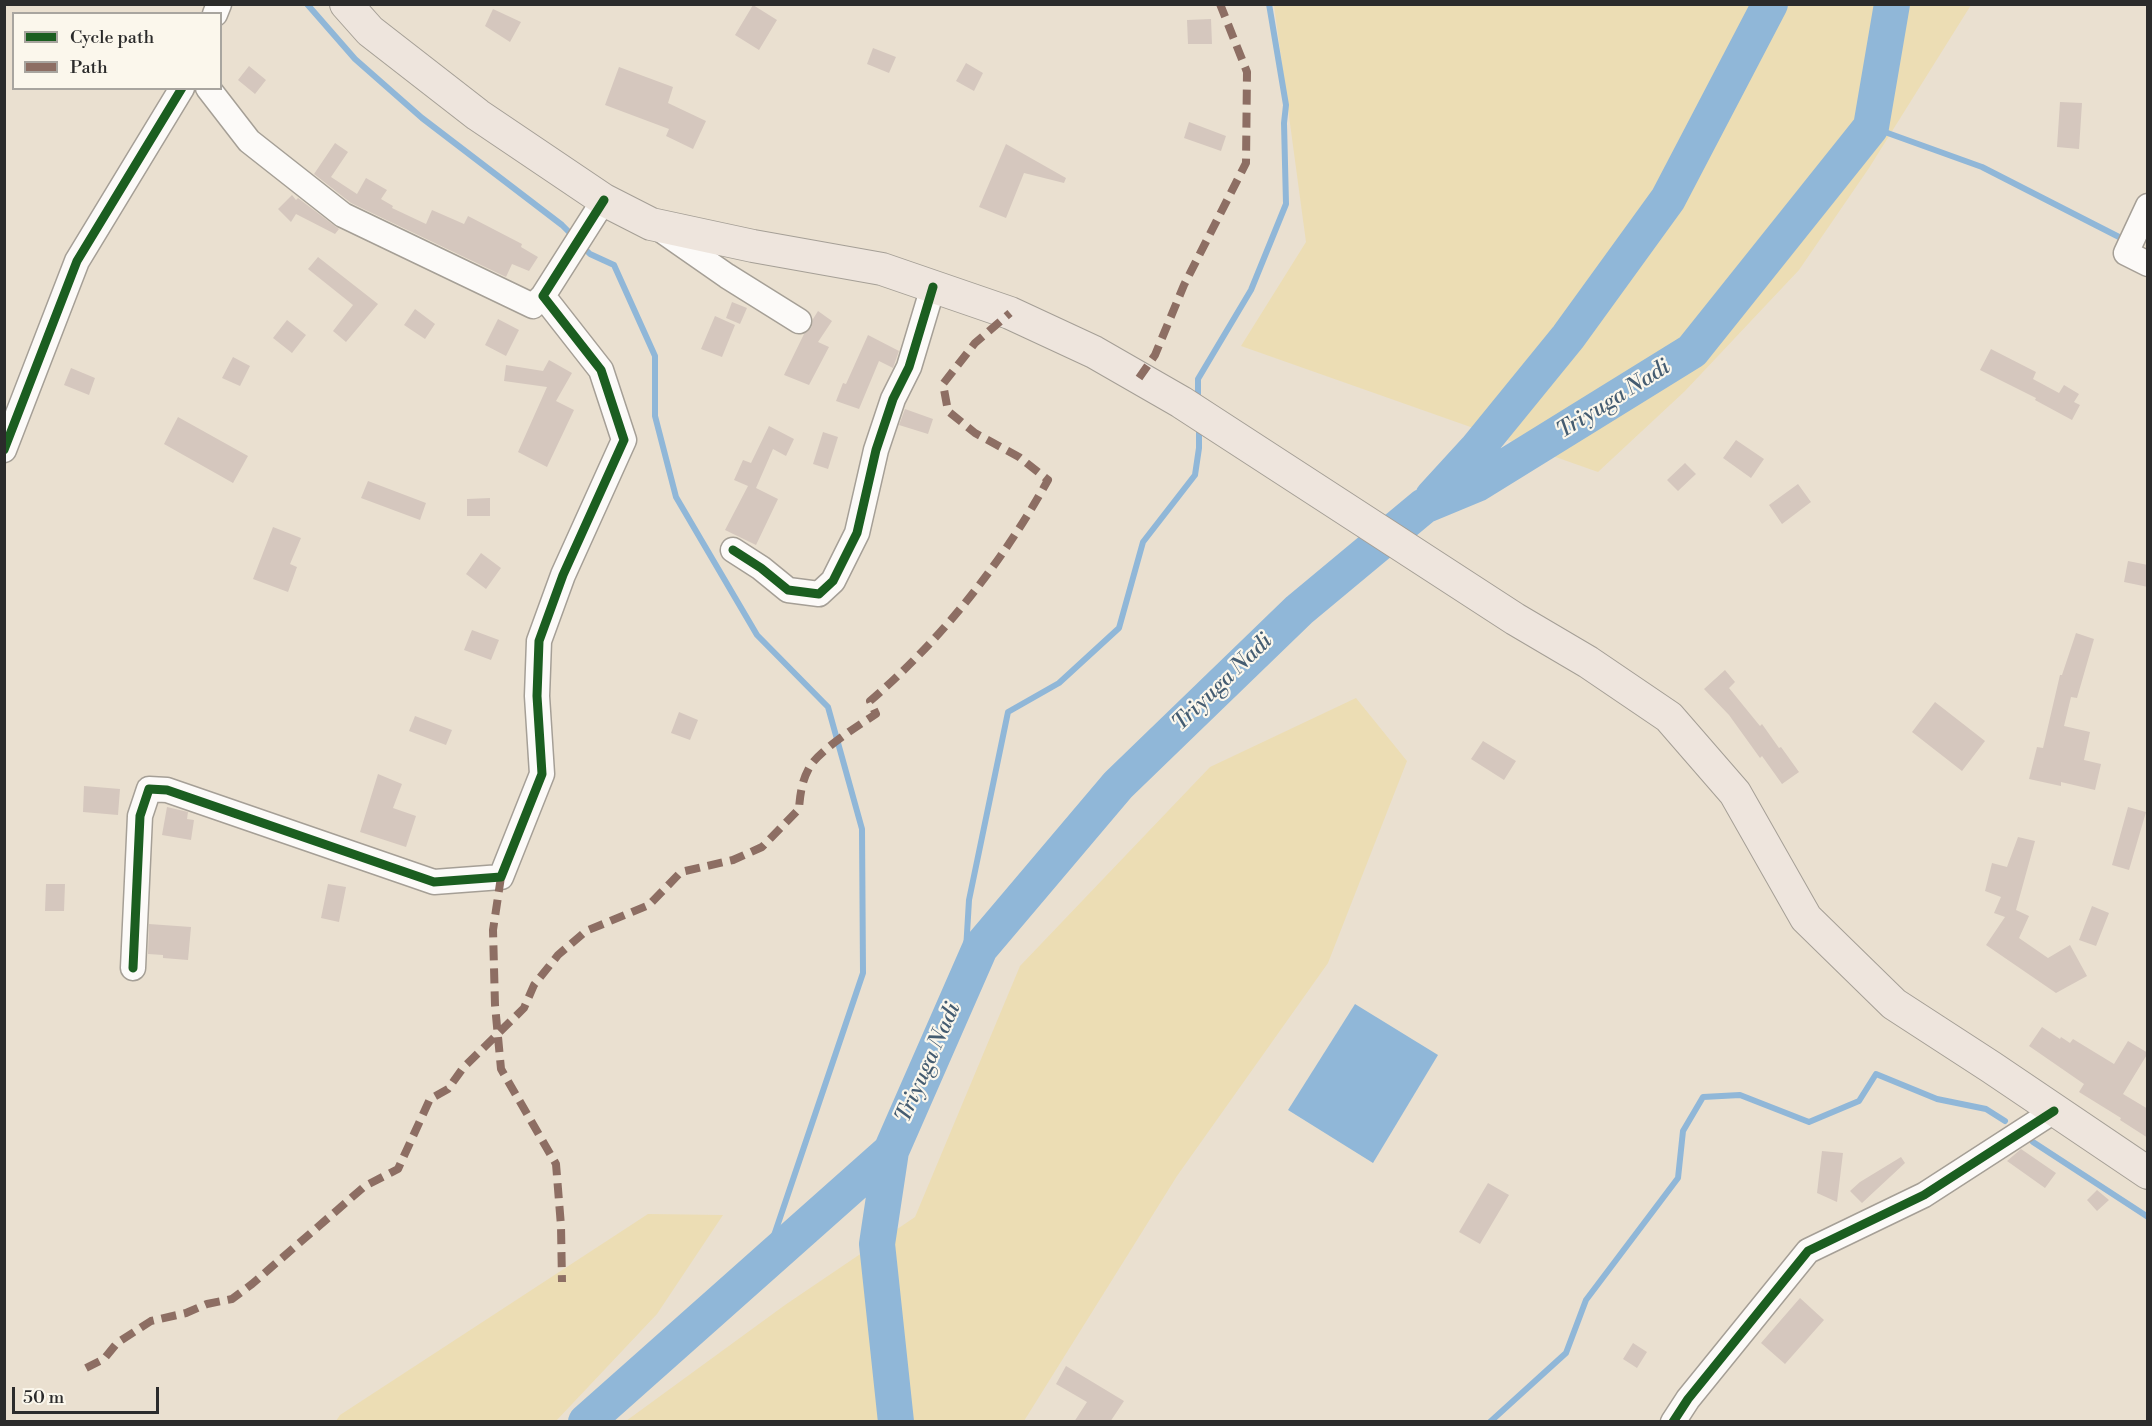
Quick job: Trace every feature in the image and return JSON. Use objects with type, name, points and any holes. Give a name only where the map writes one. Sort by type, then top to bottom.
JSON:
[{"type":"main road","points":[[346,4],[370,31],[469,108],[604,200],[651,224],[753,246],[882,269],[1010,313],[1094,352],[1181,402],[1515,619],[1588,662],[1669,717],[1735,793],[1806,918],[1894,1004],[2148,1173]]},
{"type":"street","points":[[4,450],[77,261],[181,90]]},
{"type":"street","points":[[210,90],[249,141],[343,216],[533,306],[543,296],[604,200]]},
{"type":"street","points":[[2126,252],[2148,206]]},
{"type":"street","points":[[651,224],[727,276],[799,321]]},
{"type":"street","points":[[2126,252],[2148,238]]},
{"type":"street","points":[[2126,252],[2148,264]]},
{"type":"street","points":[[733,550],[761,568],[788,591],[819,594],[833,581],[857,532],[876,450],[893,399],[909,367],[933,286]]},
{"type":"street","points":[[133,968],[140,816],[149,789],[167,790],[434,882],[501,877],[542,774],[537,696],[539,641],[563,575],[624,440],[601,370],[543,296]]},
{"type":"street","points":[[1675,1420],[1688,1399],[1808,1251],[1924,1195],[2054,1111]]},
{"type":"sand","points":[[1274,4],[1971,5],[1869,168],[1799,270],[1685,391],[1598,472],[1241,346],[1306,242]]},
{"type":"sand","points":[[1356,698],[1407,761],[1328,963],[1177,1176],[1024,1421],[626,1421],[785,1305],[915,1217],[1020,966],[1210,767]]},
{"type":"sand","points":[[648,1214],[723,1215],[657,1314],[556,1421],[336,1421],[340,1415]]},
{"type":"water","points":[[1355,1004],[1438,1055],[1373,1163],[1288,1110]]},
{"type":"building","points":[[753,5],[777,20],[759,50],[735,35]]},
{"type":"building","points":[[493,9],[521,22],[510,42],[485,26]]},
{"type":"building","points":[[1211,19],[1212,44],[1188,44],[1187,20]]},
{"type":"building","points":[[873,48],[896,57],[889,73],[867,64]]},
{"type":"building","points":[[966,63],[983,73],[974,91],[956,81]]},
{"type":"building","points":[[249,66],[266,80],[255,94],[238,80]]},
{"type":"building","points":[[619,67],[673,87],[668,103],[706,121],[693,149],[666,136],[669,129],[605,105]]},
{"type":"building","points":[[2060,102],[2082,103],[2079,149],[2057,147]]},
{"type":"building","points":[[1189,122],[1226,136],[1221,151],[1184,138]]},
{"type":"building","points":[[335,143],[348,152],[331,177],[357,194],[366,178],[387,190],[381,199],[393,206],[392,208],[426,224],[432,210],[464,224],[468,216],[522,244],[521,247],[538,257],[529,271],[512,264],[506,277],[351,203],[314,174]]},
{"type":"building","points":[[1006,144],[1066,178],[1064,183],[1024,173],[1006,218],[979,207]]},
{"type":"building","points":[[292,195],[339,229],[335,234],[296,214],[291,222],[278,209]]},
{"type":"building","points":[[318,257],[378,304],[346,342],[333,331],[353,305],[308,269]]},
{"type":"building","points":[[732,302],[747,308],[740,324],[726,318]]},
{"type":"building","points":[[415,309],[435,324],[425,339],[404,325]]},
{"type":"building","points":[[818,311],[832,321],[818,342],[829,347],[809,385],[784,375]]},
{"type":"building","points":[[715,316],[735,325],[722,357],[701,349]]},
{"type":"building","points":[[498,319],[519,330],[506,356],[485,345]]},
{"type":"building","points":[[287,320],[306,335],[292,353],[273,338]]},
{"type":"building","points":[[868,335],[899,351],[893,368],[879,361],[859,409],[836,401]]},
{"type":"building","points":[[1991,349],[2036,372],[2033,379],[2059,393],[2064,385],[2079,394],[2074,402],[2080,405],[2072,420],[2035,400],[2036,398],[1980,370]]},
{"type":"building","points":[[233,357],[250,366],[240,386],[222,378]]},
{"type":"building","points":[[549,360],[572,373],[556,401],[574,410],[547,467],[518,452],[547,387],[504,381],[506,365],[543,371]]},
{"type":"building","points":[[71,368],[95,378],[89,395],[64,385]]},
{"type":"building","points":[[905,409],[933,419],[928,434],[899,425]]},
{"type":"building","points":[[178,417],[248,456],[233,483],[164,444]]},
{"type":"building","points":[[769,426],[794,439],[786,456],[773,449],[756,488],[778,499],[756,545],[725,530],[748,486],[734,480],[743,460],[751,463]]},
{"type":"building","points":[[823,432],[838,437],[828,469],[813,464]]},
{"type":"building","points":[[1736,440],[1764,459],[1751,478],[1723,458]]},
{"type":"building","points":[[1685,463],[1696,474],[1678,491],[1667,480]]},
{"type":"building","points":[[368,481],[426,503],[420,520],[361,498]]},
{"type":"building","points":[[1798,484],[1811,502],[1782,524],[1769,505]]},
{"type":"building","points":[[490,498],[490,516],[467,516],[467,499]]},
{"type":"building","points":[[273,527],[301,538],[290,564],[297,567],[288,592],[253,579]]},
{"type":"building","points":[[481,553],[501,568],[486,589],[466,574]]},
{"type":"building","points":[[2128,561],[2148,565],[2148,587],[2124,582]]},
{"type":"building","points":[[472,630],[499,640],[491,660],[464,650]]},
{"type":"building","points":[[2076,633],[2094,639],[2077,698],[2071,697],[2064,726],[2090,732],[2084,760],[2101,764],[2095,790],[2061,782],[2061,786],[2029,779],[2037,747],[2043,748],[2060,675],[2062,675]]},
{"type":"building","points":[[1725,670],[1735,682],[1729,688],[1760,726],[1762,724],[1799,772],[1782,784],[1729,715],[1704,689]]},
{"type":"building","points":[[1935,702],[1985,741],[1962,771],[1912,732]]},
{"type":"building","points":[[679,712],[698,720],[690,740],[671,733]]},
{"type":"building","points":[[415,716],[452,730],[446,745],[409,731]]},
{"type":"building","points":[[1483,741],[1516,761],[1504,780],[1471,759]]},
{"type":"building","points":[[378,774],[402,784],[393,808],[416,816],[406,847],[360,832]]},
{"type":"building","points":[[84,786],[120,789],[118,815],[83,812]]},
{"type":"building","points":[[167,807],[188,812],[187,819],[194,820],[191,840],[162,835]]},
{"type":"building","points":[[2128,807],[2146,812],[2129,870],[2112,865]]},
{"type":"building","points":[[2018,837],[2035,841],[2016,910],[2029,916],[2019,938],[2048,958],[2070,945],[2087,976],[2056,993],[1986,945],[2005,917],[1994,913],[2001,897],[1985,891],[1992,863],[2007,867]]},
{"type":"building","points":[[46,884],[65,884],[64,911],[45,911]]},
{"type":"building","points":[[328,884],[346,887],[339,922],[321,918]]},
{"type":"building","points":[[2092,906],[2109,913],[2096,946],[2079,940]]},
{"type":"building","points":[[149,924],[191,927],[188,960],[148,954]]},
{"type":"building","points":[[2042,1027],[2070,1043],[2073,1039],[2114,1064],[2128,1041],[2148,1053],[2123,1094],[2148,1109],[2148,1138],[2079,1092],[2084,1084],[2029,1046]]},
{"type":"building","points":[[2021,1149],[2056,1173],[2045,1188],[2007,1161]]},
{"type":"building","points":[[1822,1151],[1843,1153],[1837,1202],[1817,1193]]},
{"type":"building","points":[[1901,1157],[1905,1163],[1862,1203],[1850,1191],[1860,1182]]},
{"type":"building","points":[[1488,1183],[1509,1195],[1480,1244],[1459,1232]]},
{"type":"building","points":[[2097,1190],[2109,1200],[2097,1211],[2087,1200]]},
{"type":"building","points":[[1800,1298],[1824,1320],[1785,1364],[1761,1343]]},
{"type":"building","points":[[1633,1343],[1647,1352],[1637,1368],[1623,1359]]},
{"type":"building","points":[[1066,1366],[1124,1401],[1110,1422],[1074,1422],[1087,1402],[1056,1384]]},
{"type":"waterway","points":[[307,4],[355,59],[422,118],[562,225],[575,238]]},
{"type":"waterway","points":[[1198,401],[1198,379],[1251,290],[1286,204],[1284,123],[1286,105],[1269,4]]},
{"type":"waterway","points":[[1433,497],[1476,450],[1568,337],[1668,199],[1770,4]]},
{"type":"waterway","name":"Triyuga Nadi","points":[[586,1422],[891,1151],[980,948],[1118,785],[1299,610],[1424,506],[1477,484],[1692,351],[1871,127],[1892,4]]},
{"type":"waterway","points":[[1871,127],[1982,167],[2121,238]]},
{"type":"waterway","points":[[582,246],[590,254],[614,265],[655,356],[655,416],[676,497],[757,635],[828,707],[862,829],[863,973],[765,1262]]},
{"type":"waterway","points":[[964,984],[969,900],[1008,712],[1059,683],[1119,628],[1143,542],[1195,475],[1199,426]]},
{"type":"waterway","points":[[1490,1422],[1566,1353],[1586,1300],[1678,1178],[1683,1131],[1703,1097],[1740,1095],[1809,1122],[1859,1101],[1876,1074],[1937,1099],[1986,1109],[2005,1121]]},
{"type":"waterway","points":[[2033,1142],[2148,1217]]},
{"type":"waterway","points":[[891,1151],[877,1244],[896,1422]]},
{"type":"marked path","points":[[1139,378],[1155,355],[1184,285],[1246,163],[1247,72],[1220,4]]},
{"type":"marked path","points":[[86,1368],[104,1359],[117,1343],[151,1321],[232,1299],[252,1284],[365,1186],[398,1169],[430,1099],[448,1089],[463,1068],[524,1008],[534,985],[558,955],[586,931],[649,905],[681,872],[733,860],[762,847],[799,809],[803,783],[814,761],[840,739],[876,714],[870,701],[922,652],[969,598],[1011,541],[1048,480],[1019,457],[975,433],[948,411],[943,384],[975,343],[1010,313]]},
{"type":"marked path","points":[[501,877],[493,930],[495,1005],[501,1069],[556,1164],[561,1226],[562,1282]]},
{"type":"cycle path","points":[[4,450],[77,261],[181,90]]},
{"type":"cycle path","points":[[133,968],[140,816],[149,789],[167,790],[434,882],[501,877],[542,774],[537,696],[539,641],[563,575],[624,440],[601,370],[543,296],[604,200]]},
{"type":"cycle path","points":[[733,550],[761,568],[788,590],[819,594],[833,581],[857,533],[876,450],[893,399],[909,367],[933,287]]},
{"type":"cycle path","points":[[1673,1422],[1688,1399],[1808,1251],[1924,1195],[2054,1111]]}]
